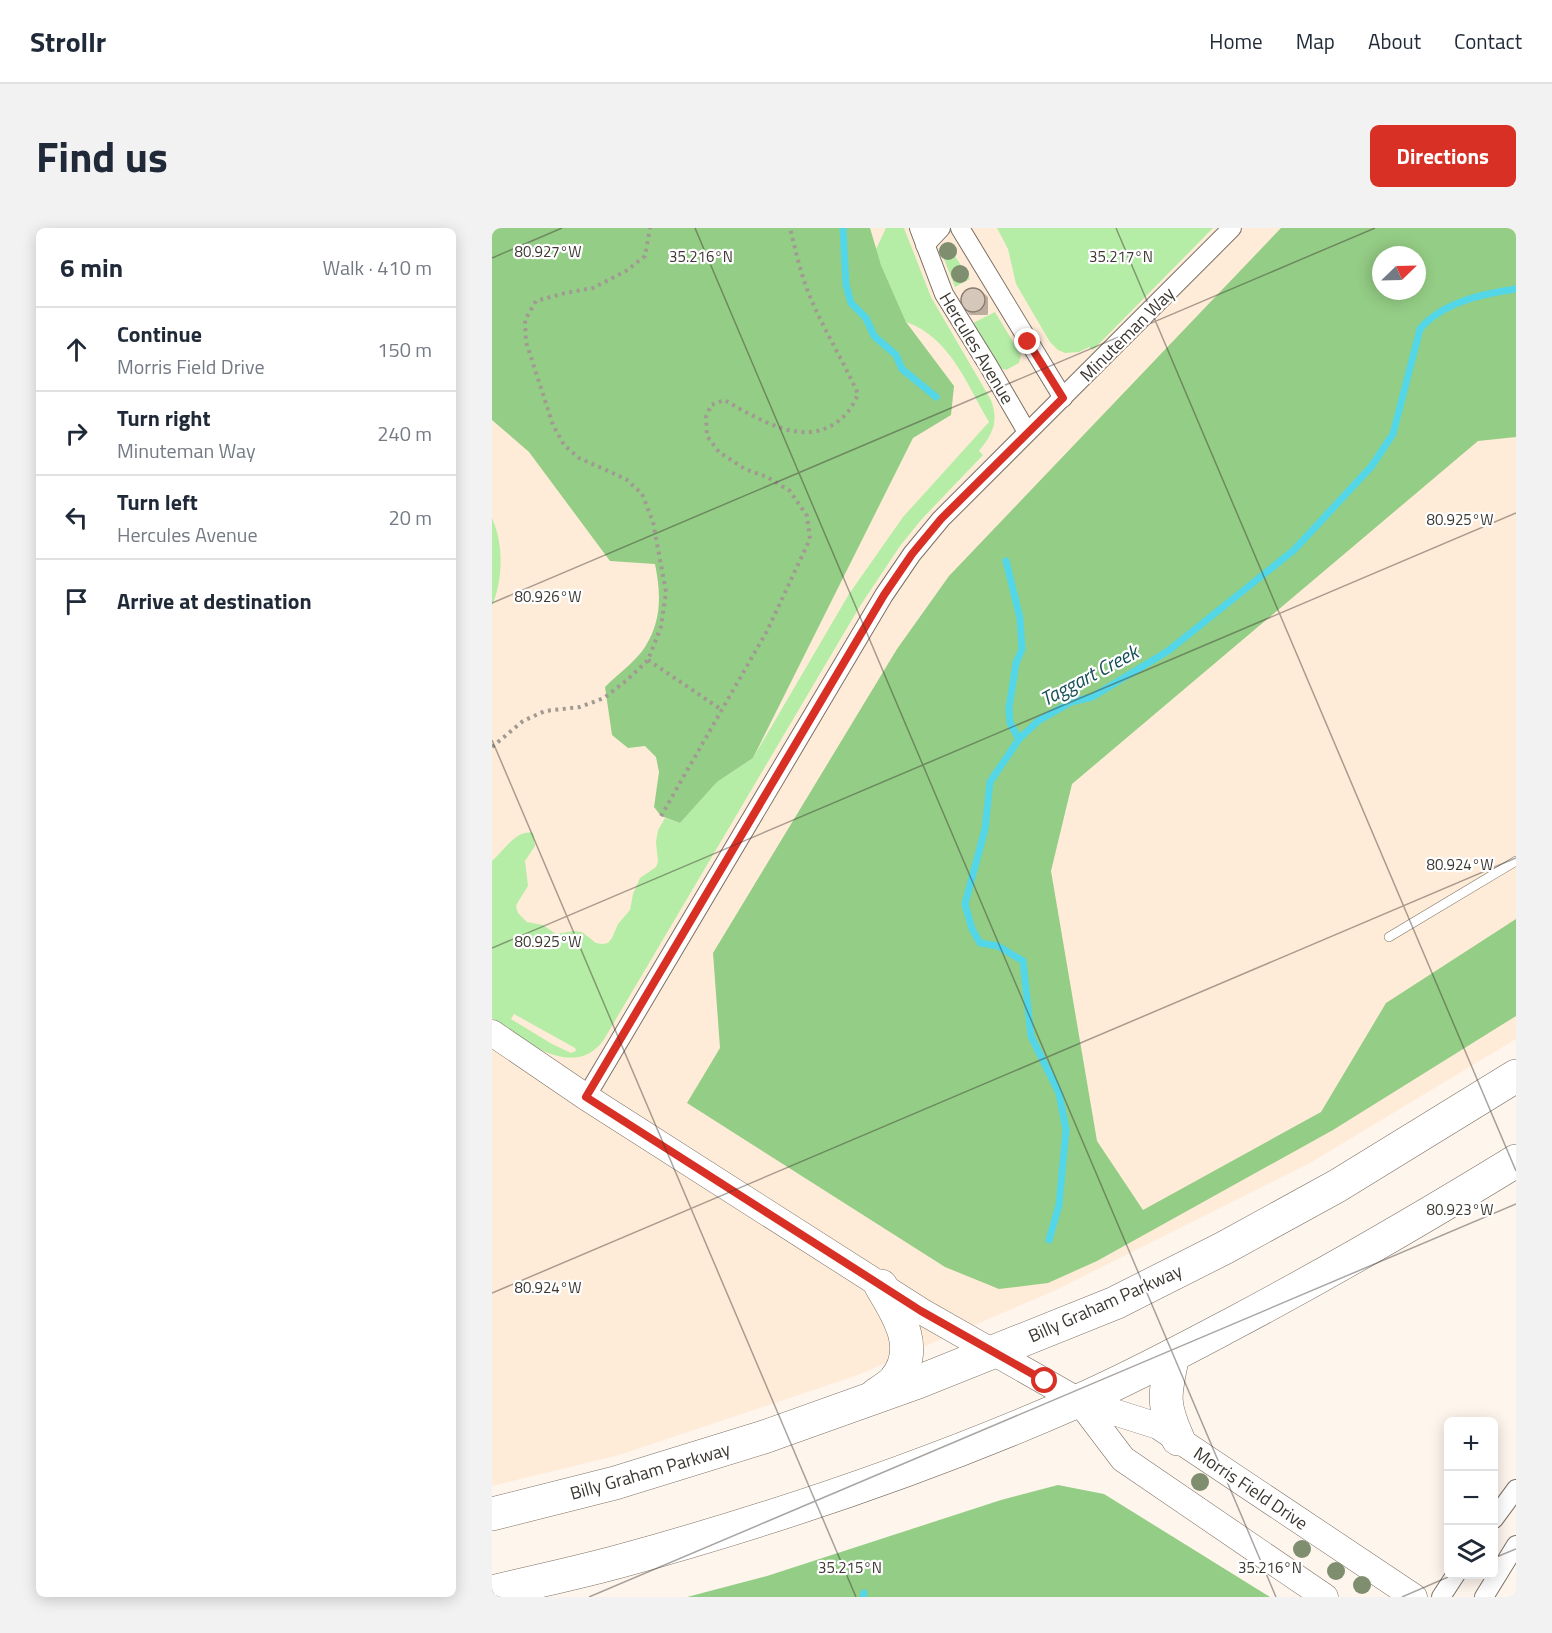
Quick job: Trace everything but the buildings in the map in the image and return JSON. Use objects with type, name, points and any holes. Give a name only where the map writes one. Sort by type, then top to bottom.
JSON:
[{"type":"highway","name":"Billy Graham Parkway","points":[[492,1515],[615,1483],[764,1437],[994,1352],[1115,1303],[1224,1248],[1337,1186],[1516,1077]]},
{"type":"highway","points":[[492,1592],[615,1562],[744,1525],[877,1480],[1079,1401],[1173,1355],[1329,1272],[1414,1224],[1516,1161]]},
{"type":"highway","points":[[869,1399],[895,1381],[904,1366],[908,1343],[899,1316],[881,1286]]},
{"type":"highway","points":[[1173,1355],[1165,1402],[1168,1417],[1178,1439]]},
{"type":"street","points":[[922,236],[940,228]]},
{"type":"street","points":[[960,228],[1063,398]]},
{"type":"street","name":"Minuteman Way","points":[[586,1097],[884,595],[912,554],[941,519],[1232,228]]},
{"type":"street","name":"Hercules Avenue","points":[[922,236],[944,294],[1027,432]]},
{"type":"street","name":"Morris Field Drive","points":[[492,1033],[586,1097],[881,1286],[1079,1401],[1158,1426],[1414,1597]]},
{"type":"street","name":"Morris Field Drive","points":[[1079,1401],[1123,1459],[1325,1597]]},
{"type":"street","points":[[1498,1514],[1516,1489]]},
{"type":"street","points":[[1484,1597],[1516,1545]]},
{"type":"street","points":[[1441,1597],[1453,1579]]},
{"type":"lane","points":[[1389,937],[1516,861]]},
{"type":"path","points":[[492,747],[523,722],[545,711],[580,707],[604,698],[648,660],[661,627],[666,592],[653,522],[642,494],[626,479],[579,458],[564,444],[553,424],[526,342],[525,320],[536,301],[565,292],[593,288],[635,264],[645,256],[650,228]]},
{"type":"path","points":[[661,816],[767,631],[810,539],[807,516],[790,491],[767,477],[745,469],[719,452],[707,436],[706,417],[711,405],[724,400],[769,425],[795,432],[822,431],[847,414],[858,394],[811,298],[798,261],[790,228]]},
{"type":"path","points":[[648,660],[722,710]]},
{"type":"shaded area","points":[[492,228],[1516,228],[1516,1039],[1310,1163],[1054,1291],[858,1375],[619,1455],[492,1486]]},
{"type":"green space","points":[[492,228],[870,228],[881,265],[906,322],[954,386],[951,415],[913,438],[753,758],[717,782],[680,823],[661,816],[654,807],[659,772],[656,757],[645,746],[628,748],[612,735],[605,687],[637,657],[651,637],[659,607],[655,564],[610,561],[529,452],[492,420]]},
{"type":"green space","points":[[886,228],[904,228],[931,297],[991,400],[994,421],[988,439],[979,451],[983,455],[921,520],[900,546],[860,606],[603,1041],[591,1052],[577,1057],[563,1057],[548,1053],[492,1018],[492,861],[516,837],[533,833],[535,846],[525,861],[528,886],[516,906],[518,913],[527,922],[543,925],[556,934],[582,932],[596,943],[608,943],[618,924],[630,910],[633,894],[640,878],[656,867],[658,830],[665,818],[680,823],[717,782],[753,758],[849,594],[903,517],[989,422],[965,378],[946,350],[921,329],[906,322],[876,249]],"holes":[[[514,1014],[575,1048],[576,1051],[571,1053],[511,1019]]]},
{"type":"green space","points":[[997,228],[1213,228],[1093,350],[1089,347],[1079,352],[1065,353],[1050,342],[1016,284],[1008,249]]},
{"type":"green space","points":[[1281,228],[1516,228],[1516,437],[1478,441],[1072,784],[1051,871],[1097,1141],[1143,1210],[1321,1112],[1386,1003],[1516,919],[1516,1016],[1333,1130],[1097,1261],[1048,1283],[999,1289],[945,1267],[687,1103],[720,1048],[713,953],[897,649],[949,576]]},
{"type":"green space","points":[[947,244],[970,279],[955,287],[941,251]]},
{"type":"green space","points":[[995,312],[1021,355],[1019,363],[1006,370],[997,367],[971,324]]},
{"type":"green space","points":[[492,518],[499,539],[501,562],[496,596],[492,606]]},
{"type":"green space","points":[[1058,1485],[1104,1494],[1270,1597],[687,1597],[767,1576],[1001,1500]]},
{"type":"waterway","points":[[843,228],[846,285],[851,303],[866,318],[874,336],[896,355],[902,369],[936,397]]},
{"type":"waterway","name":"Taggart Creek","points":[[1049,1240],[1059,1205],[1066,1130],[1059,1093],[1031,1036],[1023,961],[998,946],[980,943],[972,929],[965,904],[985,829],[990,782],[1019,739],[1038,721],[1071,702],[1092,697],[1168,651],[1294,550],[1371,467],[1393,434],[1420,329],[1440,312],[1452,306],[1477,297],[1516,289]]},
{"type":"waterway","points":[[1006,561],[1020,618],[1022,649],[1016,663],[1009,708],[1010,723],[1019,739]]},
{"type":"waterway","name":"Taggart Creek","points":[[863,1597],[864,1593]]},
{"type":"route","points":[[1028,342],[1063,398],[941,519],[912,554],[884,595],[586,1097],[921,1311],[1045,1381]]}]
